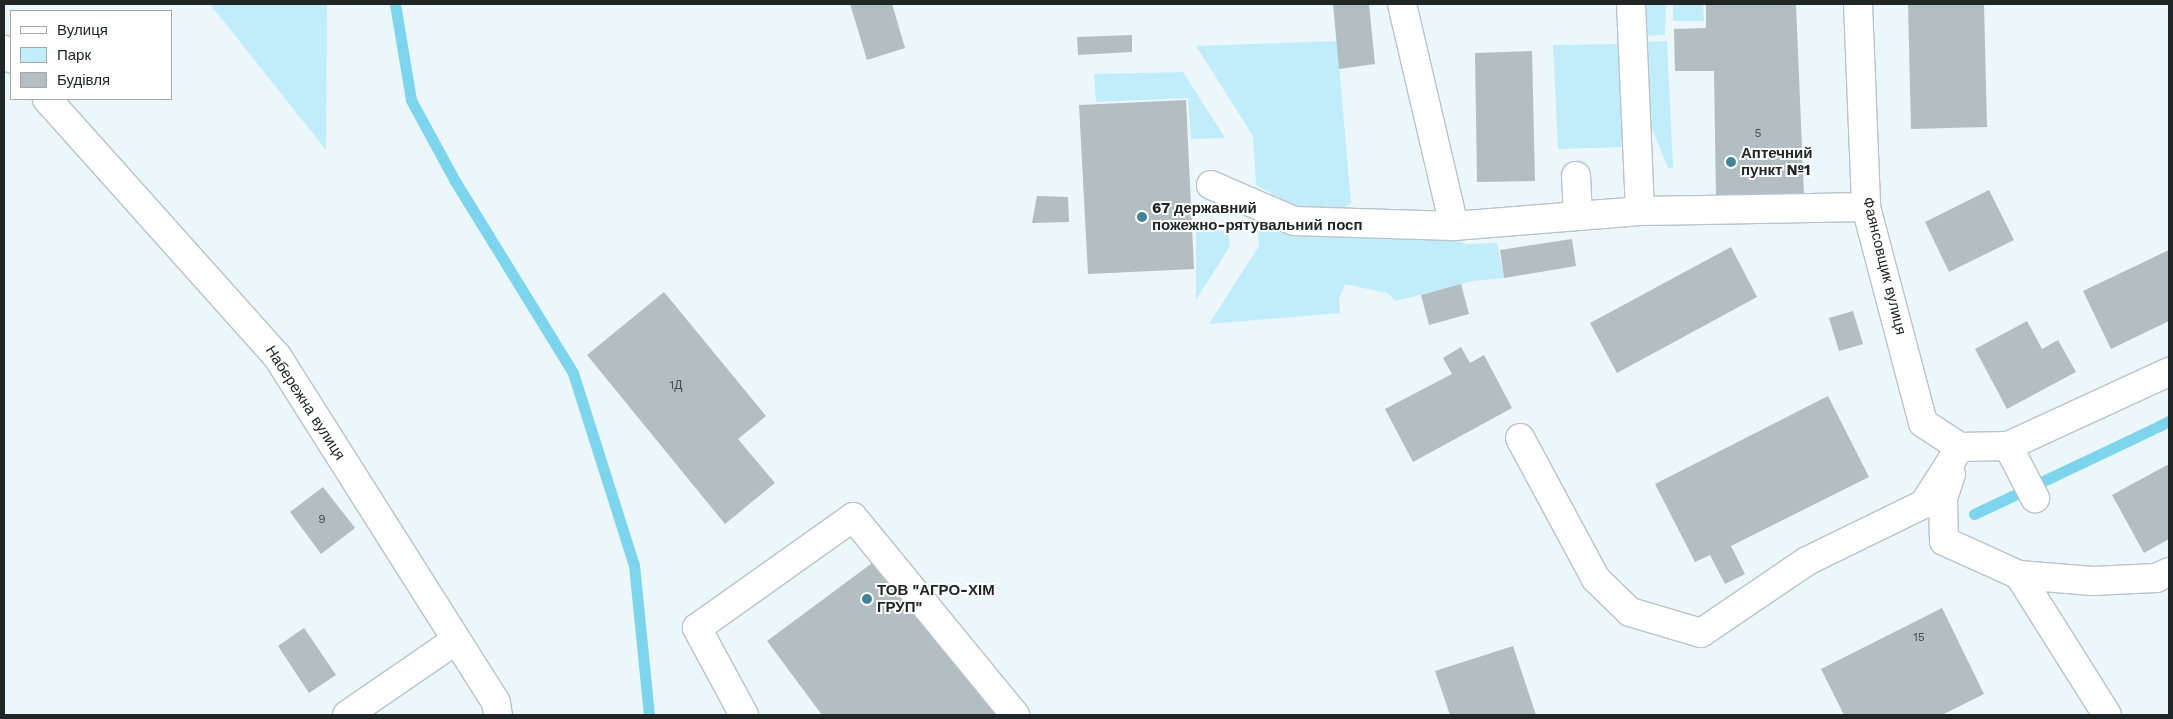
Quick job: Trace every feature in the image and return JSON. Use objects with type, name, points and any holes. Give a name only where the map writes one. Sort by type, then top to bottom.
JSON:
[{"type":"street","points":[[1402,4],[1454,226]]},
{"type":"street","points":[[1631,4],[1640,211]]},
{"type":"street","name":"Фаянсовщик вулиця","points":[[1858,4],[1866,207],[1924,423],[1960,447]]},
{"type":"street","name":"Набережна вулиця","points":[[49,100],[277,356],[496,704],[498,715]]},
{"type":"street","points":[[1576,176],[1578,216]]},
{"type":"street","points":[[1211,185],[1294,220],[1454,226],[1640,211],[1866,207]]},
{"type":"street","points":[[1960,447],[2008,446],[2169,372]]},
{"type":"street","points":[[1520,438],[1596,579],[1630,612],[1700,633],[1807,561],[1924,504],[1960,447]]},
{"type":"street","points":[[2008,446],[2035,498]]},
{"type":"street","points":[[1960,447],[1943,498],[1944,541],[2019,574],[2092,582],[2156,578],[2169,572]]},
{"type":"street","points":[[744,715],[697,628],[853,517],[1014,715]]},
{"type":"street","points":[[2019,574],[2108,715]]},
{"type":"street","points":[[347,715],[456,640]]},
{"type":"green space","points":[[210,4],[327,4],[326,150]]},
{"type":"green space","points":[[1639,4],[1666,4],[1665,35],[1641,36]]},
{"type":"green space","points":[[1673,4],[1703,4],[1704,21],[1673,21]]},
{"type":"green space","points":[[1337,41],[1351,203],[1340,210],[1296,207],[1256,185],[1253,136],[1196,46]]},
{"type":"green space","points":[[1667,41],[1673,168],[1668,168],[1646,114],[1641,42]]},
{"type":"green space","points":[[1623,44],[1624,147],[1558,149],[1553,45]]},
{"type":"green space","points":[[1183,72],[1225,138],[1191,139],[1188,98],[1096,102],[1094,74]]},
{"type":"green space","points":[[1258,229],[1454,238],[1465,244],[1497,243],[1504,278],[1473,281],[1396,301],[1387,293],[1345,284],[1339,299],[1340,313],[1209,324],[1259,246]]},
{"type":"green space","points":[[1228,231],[1230,246],[1196,300],[1196,232]]},
{"type":"building","points":[[850,4],[892,4],[905,48],[867,60]]},
{"type":"building","points":[[1333,4],[1369,4],[1375,64],[1339,69]]},
{"type":"building","points":[[1706,4],[1796,4],[1804,196],[1716,199],[1714,71],[1675,71],[1674,29],[1706,28]]},
{"type":"building","points":[[1908,4],[1984,4],[1987,127],[1911,129]]},
{"type":"building","points":[[1132,35],[1132,52],[1078,55],[1077,37]]},
{"type":"building","points":[[1532,51],[1535,181],[1477,182],[1475,53]]},
{"type":"building","points":[[1186,100],[1194,269],[1088,274],[1079,105]]},
{"type":"building","points":[[1989,190],[2014,240],[1949,272],[1925,222]]},
{"type":"building","points":[[1037,196],[1068,197],[1069,222],[1032,223]]},
{"type":"building","points":[[1572,239],[1576,266],[1504,278],[1500,250]]},
{"type":"building","points":[[1731,247],[1757,297],[1617,373],[1590,323]]},
{"type":"building","points":[[2169,250],[2169,321],[2111,349],[2083,291]]},
{"type":"building","points":[[1461,284],[1469,314],[1429,325],[1421,295]]},
{"type":"building","points":[[664,292],[766,416],[738,439],[775,483],[725,524],[587,355]]},
{"type":"building","points":[[1853,311],[1863,344],[1839,351],[1829,318]]},
{"type":"building","points":[[2027,321],[2042,349],[2058,340],[2076,372],[2007,409],[1975,349]]},
{"type":"building","points":[[1461,347],[1470,363],[1484,355],[1512,408],[1413,462],[1385,409],[1452,374],[1443,358]]},
{"type":"building","points":[[1828,396],[1869,477],[1731,546],[1745,574],[1725,584],[1710,555],[1695,562],[1655,484]]},
{"type":"building","points":[[2169,464],[2169,539],[2144,553],[2112,495]]},
{"type":"building","points":[[323,487],[355,528],[321,554],[290,512]]},
{"type":"building","name":"ТОВ \"АГРО-ХІМ ГРУП\"","points":[[879,558],[997,715],[822,715],[767,641]]},
{"type":"building","points":[[1942,608],[1984,694],[1942,715],[1844,715],[1821,669]]},
{"type":"building","points":[[304,628],[336,675],[309,693],[278,646]]},
{"type":"building","points":[[1513,646],[1536,715],[1450,715],[1435,671]]},
{"type":"waterway","points":[[395,4],[411,100],[455,181],[573,373],[634,565],[649,715]]},
{"type":"waterway","points":[[2157,427],[2169,421]]},
{"type":"waterway","points":[[2037,484],[2153,429]]},
{"type":"waterway","points":[[1974,514],[2023,491]]},
{"type":"place","name":"Аптечний пункт №1","points":[[1731,162]]},
{"type":"place","name":"67 державний пожежно-рятувальний посп","points":[[1142,217]]},
{"type":"place","name":"ТОВ \"АГРО-ХІМ ГРУП\"","points":[[867,599]]}]
